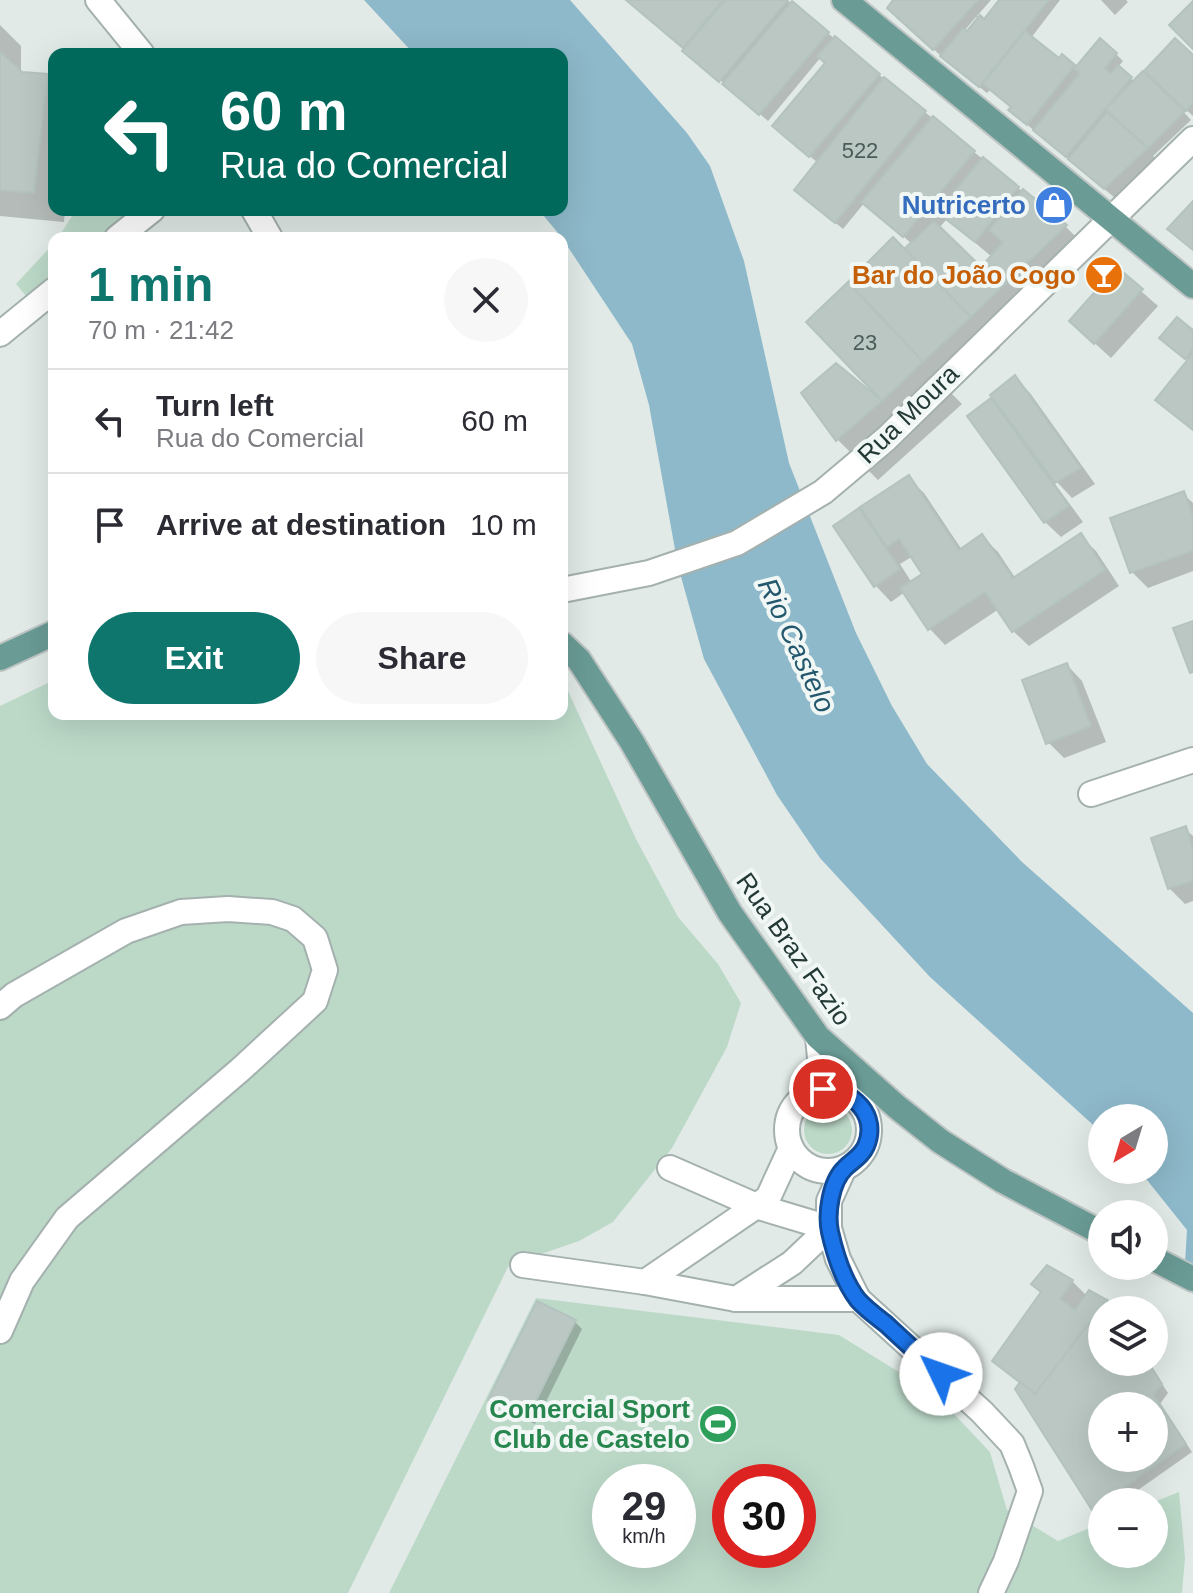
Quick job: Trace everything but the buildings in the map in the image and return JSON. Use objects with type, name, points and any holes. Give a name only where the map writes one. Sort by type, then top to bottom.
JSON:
[{"type":"main road","points":[[844,0],[1193,286]]},
{"type":"main road","points":[[0,658],[48,636]]},
{"type":"main road","name":"Rua Braz Fazio","points":[[568,650],[579,660],[632,742],[730,913],[818,1037],[940,1141],[1003,1181],[1088,1226]]},
{"type":"main road","points":[[1168,1266],[1193,1279]]},
{"type":"street","points":[[98,0],[137,48]]},
{"type":"street","name":"Rua Moura","points":[[568,589],[649,573],[737,543],[823,492],[886,439],[1193,139]]},
{"type":"street","points":[[124,232],[144,216]]},
{"type":"street","points":[[0,334],[48,295]]},
{"type":"street","points":[[1091,794],[1193,760]]},
{"type":"street","points":[[0,1007],[14,995],[126,931],[181,912],[228,909],[272,912],[293,919],[315,938],[325,970],[315,1001],[240,1070],[67,1218],[22,1281],[0,1331]]},
{"type":"street","points":[[818,1037],[823,1089]]},
{"type":"street","points":[[844,1168],[825,1171],[811,1167],[791,1148],[787,1123],[792,1110],[800,1100],[823,1089],[836,1089],[848,1094],[867,1115],[868,1142],[862,1154],[844,1168],[829,1201],[829,1228],[838,1259],[858,1299],[982,1412],[1012,1444],[1030,1491],[1006,1561],[991,1593]]},
{"type":"street","points":[[867,1115],[897,1107]]},
{"type":"street","points":[[645,1282],[759,1207],[775,1188],[791,1148]]},
{"type":"street","points":[[670,1168],[759,1207],[829,1228]]},
{"type":"street","points":[[736,1299],[792,1263],[829,1228]]},
{"type":"street","points":[[523,1265],[645,1282],[736,1299],[858,1299]]},
{"type":"green space","points":[[72,216],[124,216],[105,232],[62,232]]},
{"type":"green space","points":[[48,249],[48,280],[27,297],[16,284]]},
{"type":"green space","points":[[48,683],[48,720],[568,720],[568,691],[636,839],[678,917],[718,964],[741,1003],[727,1047],[672,1148],[613,1222],[579,1241],[509,1265],[348,1593],[0,1593],[0,706]]},
{"type":"green space","points":[[828,1106],[845,1113],[852,1130],[845,1147],[828,1154],[811,1147],[804,1130],[811,1113]]},
{"type":"green space","name":"Comercial Sport Club de Castelo","points":[[536,1298],[839,1335],[936,1395],[990,1452],[1007,1510],[1058,1541],[1088,1529],[1088,1568],[1168,1568],[1168,1496],[1179,1492],[1185,1558],[1182,1593],[389,1593]]},
{"type":"water","name":"Rio Castelo","points":[[364,0],[570,0],[687,133],[710,166],[744,261],[789,463],[856,633],[892,706],[927,764],[1022,862],[1193,1013],[1193,1295],[1185,1263],[1187,1230],[1168,1206],[1168,1200],[1163,1200],[1150,1184],[1168,1184],[1168,1104],[1088,1104],[1088,1120],[930,977],[820,858],[777,795],[704,659],[678,566],[649,405],[632,344],[568,247],[568,232],[557,232],[544,216],[568,216],[568,48],[408,48]]},
{"type":"place","name":"Nutricerto","points":[[1054,205]]},
{"type":"place","name":"Bar do João Cogo","points":[[1104,275]]},
{"type":"place","name":"Comercial Sport Club de Castelo","points":[[718,1424]]},
{"type":"route","points":[[823,1089],[836,1089],[859,1103],[867,1115],[869,1128],[868,1142],[862,1154],[844,1168],[829,1201],[829,1228],[838,1259],[858,1299],[941,1374]]}]
